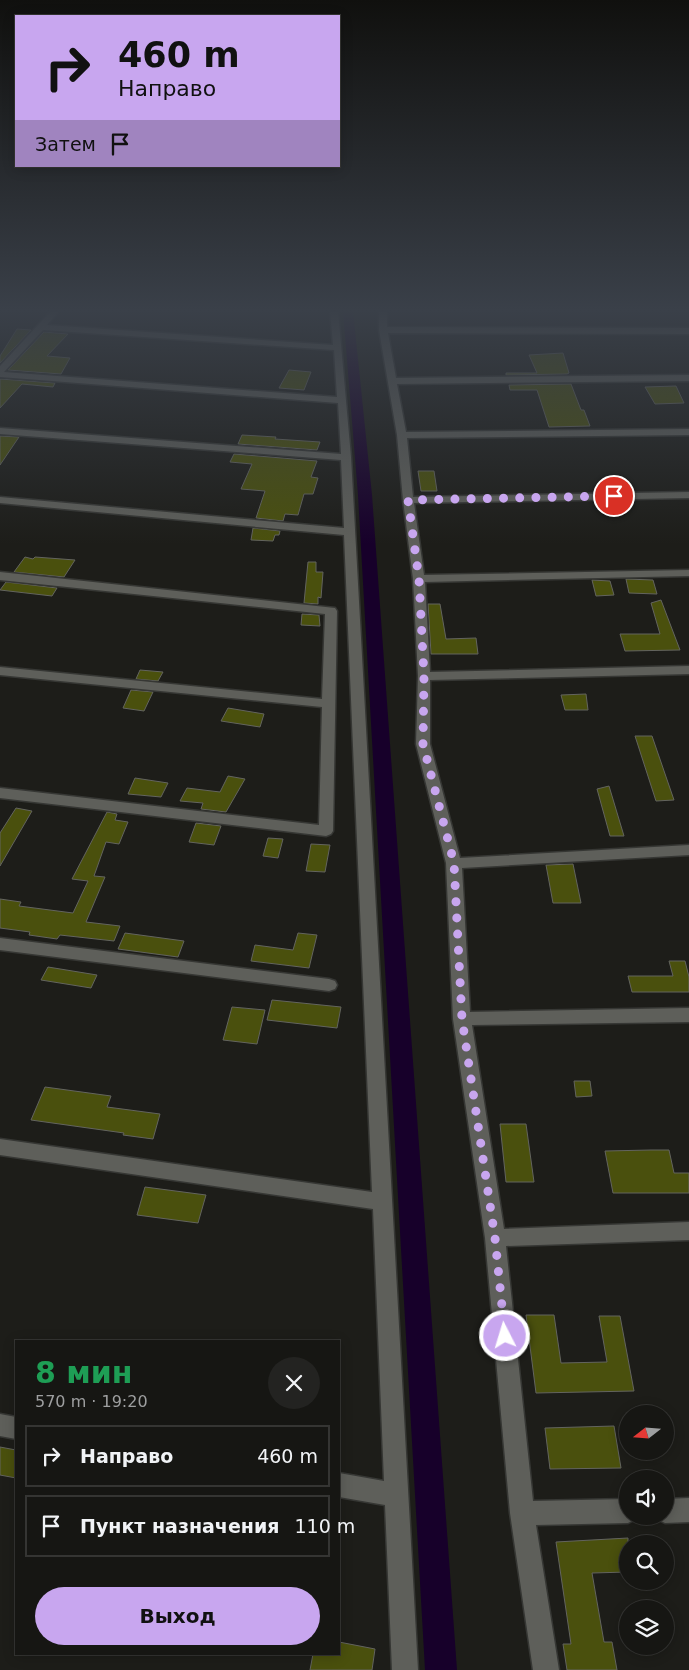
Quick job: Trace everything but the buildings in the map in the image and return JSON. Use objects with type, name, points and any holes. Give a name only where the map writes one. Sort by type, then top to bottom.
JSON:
[{"type":"street","points":[[207,389],[342,400]]},
{"type":"street","points":[[341,389],[405,1670]]},
{"type":"street","points":[[393,389],[402,435],[408,500],[419,579],[424,676],[423,744],[454,863],[462,1019],[495,1238],[522,1513],[546,1670]]},
{"type":"street","points":[[0,430],[346,457]]},
{"type":"street","points":[[402,435],[689,432]]},
{"type":"street","points":[[408,500],[689,495]]},
{"type":"street","points":[[0,500],[349,532]]},
{"type":"street","points":[[419,579],[689,573]]},
{"type":"street","points":[[0,576],[331,611],[326,831],[0,793]]},
{"type":"street","points":[[424,676],[689,670]]},
{"type":"street","points":[[0,671],[328,704]]},
{"type":"street","points":[[454,863],[689,850]]},
{"type":"street","points":[[0,944],[329,985]]},
{"type":"street","points":[[462,1019],[689,1015]]},
{"type":"street","points":[[0,1147],[382,1202]]},
{"type":"street","points":[[495,1238],[689,1231]]},
{"type":"street","points":[[0,1425],[15,1428]]},
{"type":"street","points":[[340,1485],[397,1495]]},
{"type":"street","points":[[674,1511],[689,1510]]},
{"type":"street","points":[[522,1513],[619,1511]]},
{"type":"waterway","points":[[355,389],[365,495],[441,1670]]},
{"type":"route","points":[[505,1336],[495,1238],[462,1019],[454,863],[423,744],[424,676],[419,579],[408,500],[614,496]]}]
